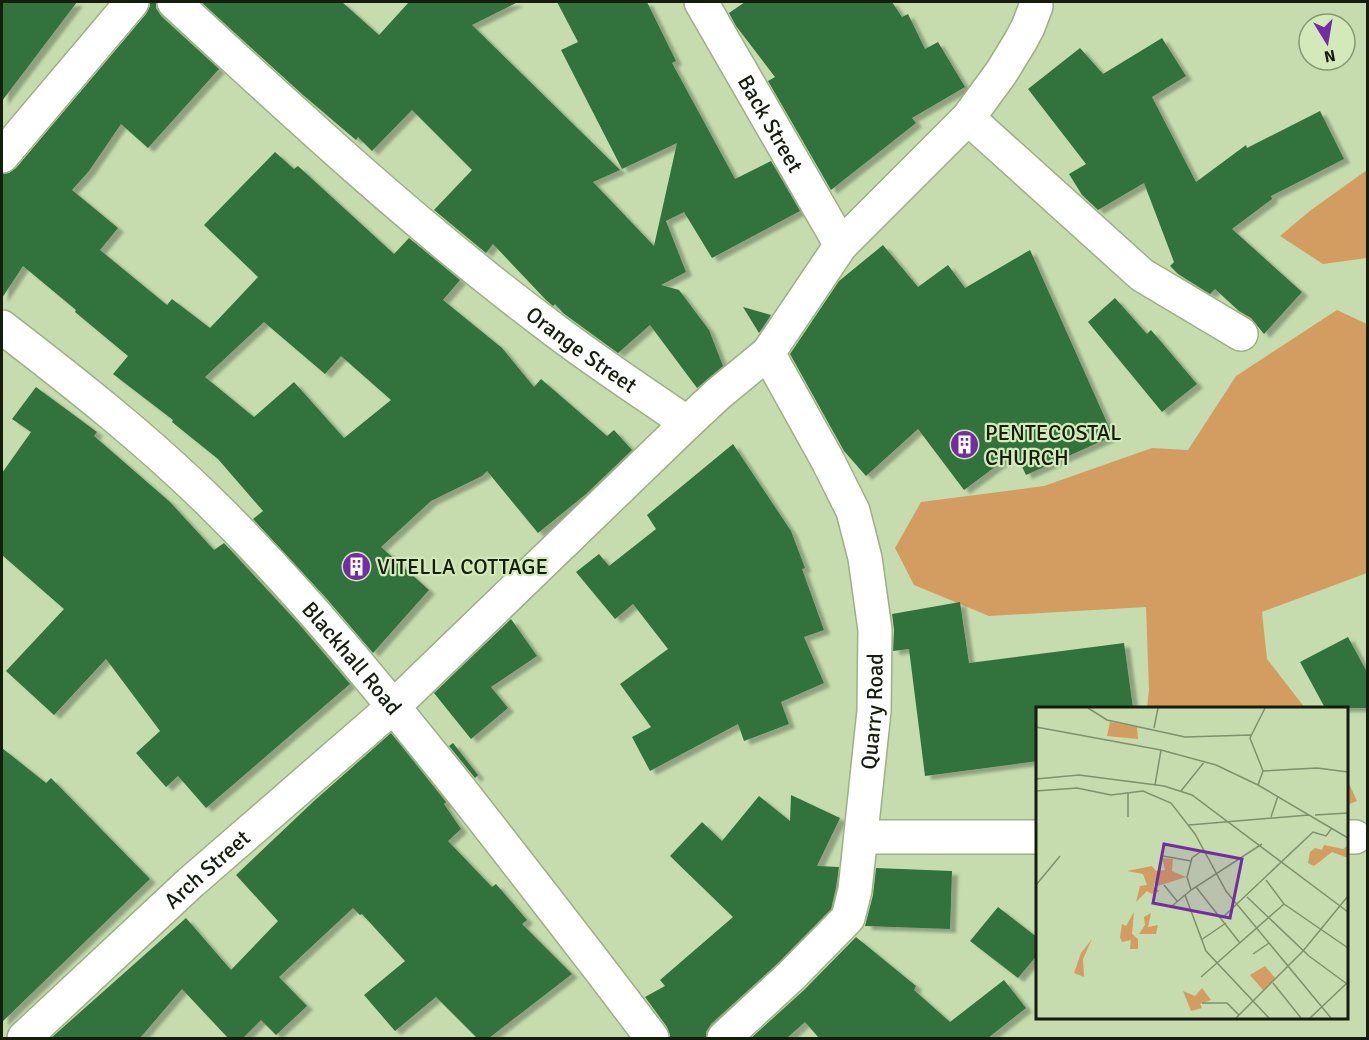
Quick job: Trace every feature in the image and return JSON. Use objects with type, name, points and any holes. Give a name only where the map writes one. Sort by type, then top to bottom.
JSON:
[{"type":"street","points":[[2,156],[132,2]]},
{"type":"street","name":"Orange Street","points":[[174,2],[294,113],[434,235],[549,327],[687,423]]},
{"type":"street","name":"Back Street","points":[[701,2],[841,245]]},
{"type":"street","points":[[393,706],[687,423],[768,353],[841,245],[968,118],[1001,73],[1020,42],[1036,6]]},
{"type":"street","points":[[968,118],[1142,274],[1241,334]]},
{"type":"street","name":"Blackhall Road","points":[[2,327],[155,451],[216,508],[288,582],[393,706],[568,927],[652,1038]]},
{"type":"street","name":"Quarry Road","points":[[724,1038],[791,976],[848,918],[855,890],[874,711],[875,630],[865,558],[853,511],[768,353]]},
{"type":"street","name":"Arch Street","points":[[24,1038],[190,883],[393,706]]},
{"type":"street","points":[[861,837],[1036,837]]},
{"type":"shaded area","points":[[1367,170],[1367,258],[1323,264],[1280,236],[1311,210]]},
{"type":"shaded area","points":[[1337,310],[1367,324],[1367,573],[1262,612],[1267,659],[1304,707],[1147,707],[1149,690],[1146,607],[989,616],[914,585],[895,548],[921,502],[1044,486],[1152,448],[1188,450],[1236,376]]},
{"type":"shaded area","points":[[1348,781],[1357,801],[1348,805]]},
{"type":"building","points":[[2,2],[77,2],[2,101]]},
{"type":"building","points":[[150,2],[156,2],[156,8],[161,16],[219,69],[148,148],[121,124],[89,171],[72,190],[118,228],[100,250],[167,305],[172,299],[210,328],[258,277],[204,225],[275,152],[294,169],[298,166],[394,254],[409,238],[460,280],[443,300],[502,348],[534,387],[541,379],[607,436],[614,430],[632,450],[586,494],[538,533],[487,471],[482,476],[431,501],[381,547],[429,590],[373,653],[253,519],[263,511],[218,459],[172,422],[173,420],[113,374],[128,356],[23,266],[2,298],[2,174],[9,173],[16,168],[146,14]],"holes":[[[264,322],[325,374],[341,356],[391,400],[344,438],[294,382],[254,417],[205,377]]]},
{"type":"building","points":[[201,2],[342,2],[379,35],[409,2],[518,2],[472,25],[620,170],[593,182],[654,246],[677,143],[622,169],[561,50],[578,42],[557,2],[647,2],[676,61],[672,63],[735,179],[771,161],[800,211],[712,258],[684,212],[666,221],[686,272],[661,285],[679,290],[709,330],[723,366],[697,388],[650,325],[618,353],[563,313],[555,304],[553,306],[546,300],[493,244],[486,253],[434,210],[472,170],[412,110],[372,151],[358,137],[356,140],[303,95]]},
{"type":"building","points":[[745,2],[892,2],[902,17],[908,14],[925,49],[938,42],[965,87],[912,118],[916,123],[831,190],[768,81],[775,77],[736,26],[729,13]]},
{"type":"building","points":[[1162,38],[1186,76],[1152,97],[1196,182],[1246,145],[1247,148],[1320,111],[1344,159],[1271,196],[1272,199],[1232,229],[1302,292],[1264,334],[1251,318],[1239,311],[1215,289],[1210,294],[1178,274],[1170,266],[1174,262],[1144,183],[1098,210],[1082,195],[1069,174],[1086,164],[1028,89],[1080,48],[1103,74]]},
{"type":"building","points":[[883,245],[918,287],[948,265],[965,288],[1030,250],[1113,436],[1026,475],[1015,452],[964,490],[918,429],[866,476],[844,451],[790,354],[839,281]]},
{"type":"building","points":[[1115,298],[1147,334],[1151,330],[1197,384],[1162,412],[1088,322]]},
{"type":"building","points":[[743,307],[771,315],[759,333]]},
{"type":"building","points":[[36,387],[97,432],[94,436],[170,502],[214,550],[224,543],[298,623],[350,684],[206,808],[178,776],[166,787],[136,753],[160,731],[106,659],[54,715],[6,671],[64,609],[2,555],[2,473],[31,432],[12,419]]},
{"type":"building","points":[[733,444],[791,531],[824,630],[804,637],[824,683],[781,702],[789,724],[744,741],[738,724],[650,771],[632,737],[651,727],[620,684],[668,649],[633,604],[615,619],[576,572],[599,554],[609,566],[656,529],[647,515]]},
{"type":"building","points":[[960,602],[969,663],[1124,643],[1133,707],[1036,707],[1036,761],[925,776],[909,649],[893,651],[892,614]]},
{"type":"building","points":[[511,619],[537,656],[491,687],[508,708],[471,739],[434,693]]},
{"type":"building","points":[[1348,637],[1368,674],[1368,708],[1324,707],[1300,662]]},
{"type":"building","points":[[391,733],[446,802],[444,804],[461,829],[448,841],[492,887],[496,884],[527,920],[522,924],[572,974],[489,1038],[477,1038],[436,997],[395,1031],[364,995],[405,961],[362,914],[360,915],[353,908],[279,977],[307,1006],[276,1035],[261,1020],[243,1038],[228,1038],[182,989],[140,1038],[51,1038],[186,918],[231,970],[278,921],[236,875],[315,800]]},
{"type":"building","points":[[453,743],[478,775],[475,778],[449,746]]},
{"type":"building","points":[[2,748],[46,783],[51,778],[150,879],[2,1022]]},
{"type":"building","points":[[791,795],[840,818],[817,866],[839,867],[831,909],[778,963],[711,1024],[706,1032],[706,1038],[670,1038],[667,1027],[645,997],[665,986],[660,980],[733,917],[670,856],[702,822],[722,841],[759,796],[790,821]]},
{"type":"building","points":[[876,868],[952,871],[950,929],[865,926],[873,895]]},
{"type":"building","points":[[998,907],[1036,936],[1036,956],[1018,978],[970,941]]},
{"type":"building","points":[[856,937],[916,986],[914,990],[950,1022],[1004,980],[1026,1008],[988,1038],[819,1038],[805,1022],[787,1038],[751,1038],[804,990]]},
{"type":"place","name":"PENTECOSTAL CHURCH","points":[[964,445]]},
{"type":"place","name":"VITELLA COTTAGE","points":[[356,566]]}]
